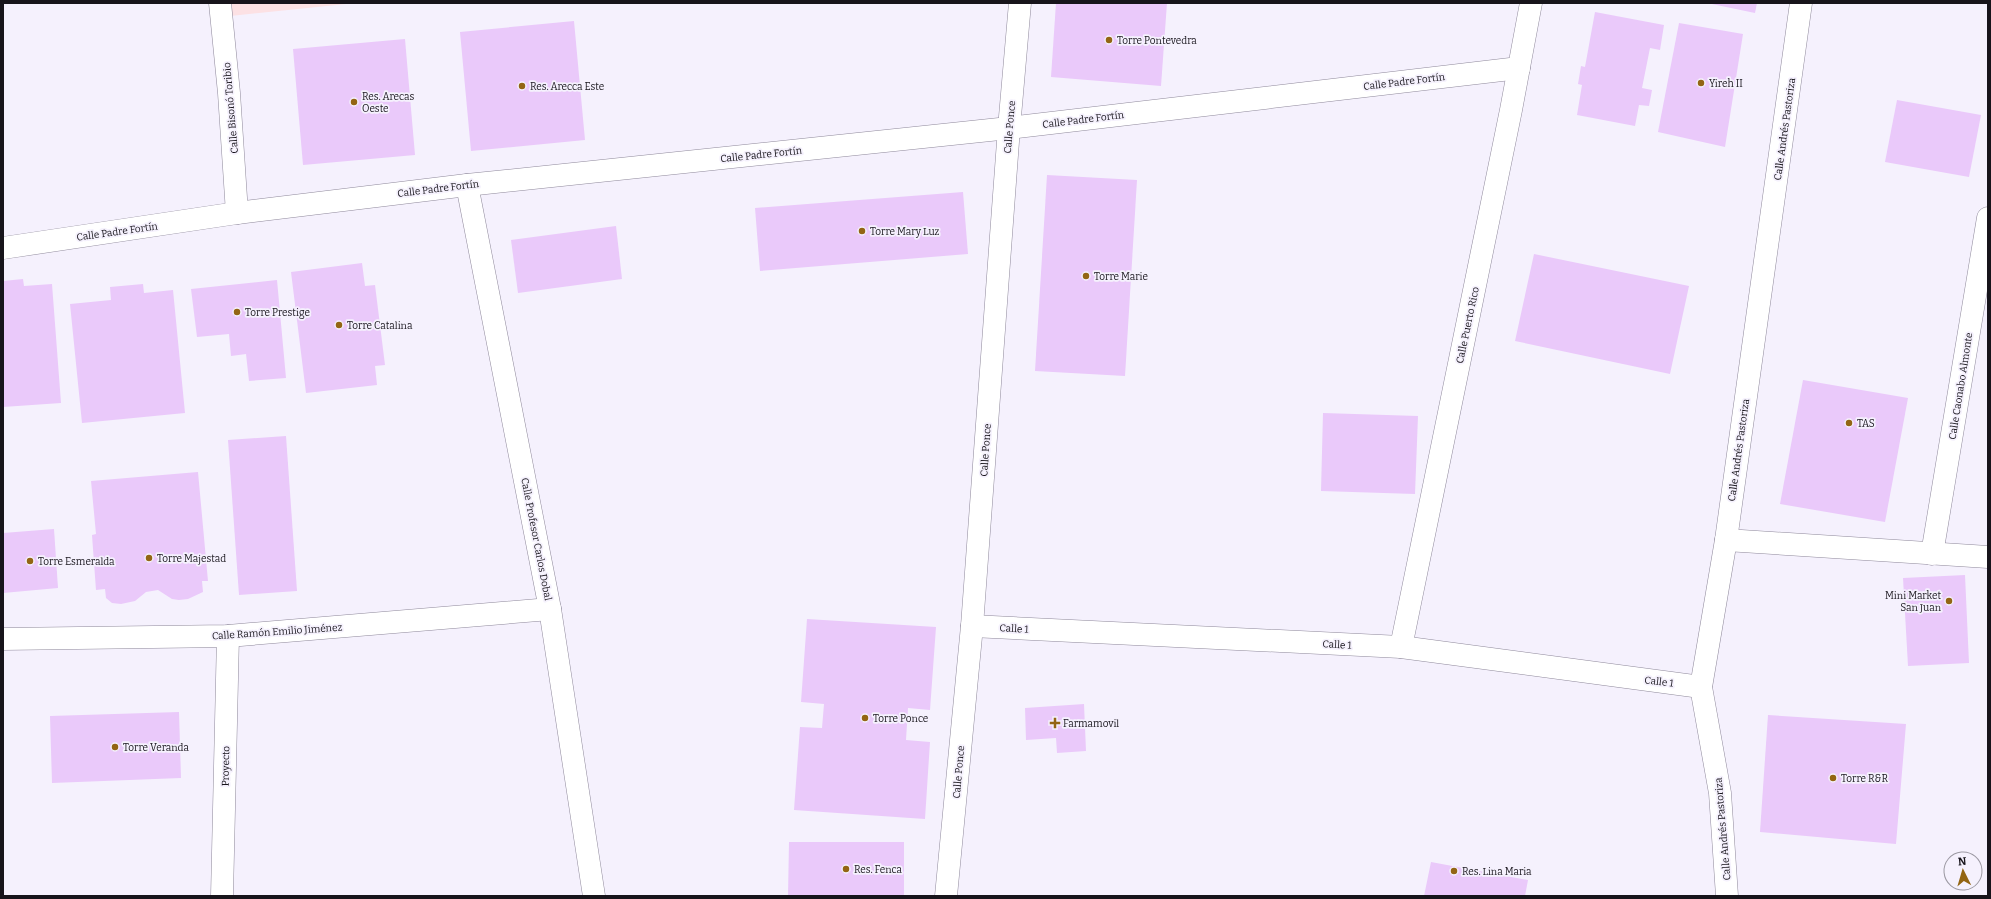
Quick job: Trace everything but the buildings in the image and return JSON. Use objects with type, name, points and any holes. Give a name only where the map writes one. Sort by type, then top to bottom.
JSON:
[{"type":"street","name":"Calle Bisonó Toribio","points":[[220,3],[229,93],[237,213]]},
{"type":"street","name":"Calle Ponce","points":[[946,896],[972,626],[1009,128],[1020,3]]},
{"type":"street","name":"Calle Puerto Rico","points":[[1401,647],[1531,3]]},
{"type":"street","name":"Calle Andrés Pastoriza","points":[[1728,896],[1720,793],[1701,686],[1726,540],[1801,3]]},
{"type":"street","name":"Calle Padre Fortín","points":[[3,248],[237,213],[467,185],[1009,128],[1519,68]]},
{"type":"street","name":"Calle Profesor Carlos Dobal","points":[[467,185],[550,609],[594,896]]},
{"type":"street","name":"Calle Caonabo Almonte","points":[[1932,554],[1988,218]]},
{"type":"street","points":[[1726,540],[1988,557]]},
{"type":"street","name":"Calle Ramón Emilio Jiménez","points":[[3,639],[228,636],[550,609]]},
{"type":"street","name":"Calle 1","points":[[972,626],[1401,647],[1701,686]]},
{"type":"street","name":"Proyecto","points":[[222,896],[228,636]]},
{"type":"shaded area","points":[[220,3],[356,3],[221,17]]},
{"type":"place","name":"Torre Pontevedra","points":[[1109,40]]},
{"type":"place","name":"Yireh II","points":[[1701,83]]},
{"type":"place","name":"Res. Arecca Este","points":[[522,86]]},
{"type":"place","name":"Res. Arecas Oeste","points":[[354,102]]},
{"type":"place","name":"Torre Mary Luz","points":[[862,231]]},
{"type":"place","name":"Torre Marie","points":[[1086,276]]},
{"type":"place","name":"Torre Prestige","points":[[237,312]]},
{"type":"place","name":"Torre Catalina","points":[[339,325]]},
{"type":"place","name":"TAS","points":[[1849,423]]},
{"type":"place","name":"Torre Majestad","points":[[149,558]]},
{"type":"place","name":"Torre Esmeralda","points":[[30,561]]},
{"type":"place","name":"Mini Market San Juan","points":[[1949,601]]},
{"type":"place","name":"Torre Ponce","points":[[865,718]]},
{"type":"place","name":"Farmamovil","points":[[1055,723]]},
{"type":"place","name":"Torre Veranda","points":[[115,747]]},
{"type":"place","name":"Torre R&R","points":[[1833,778]]},
{"type":"place","name":"Res. Fenca","points":[[846,869]]},
{"type":"place","name":"Res. Lina Maria","points":[[1454,871]]}]
